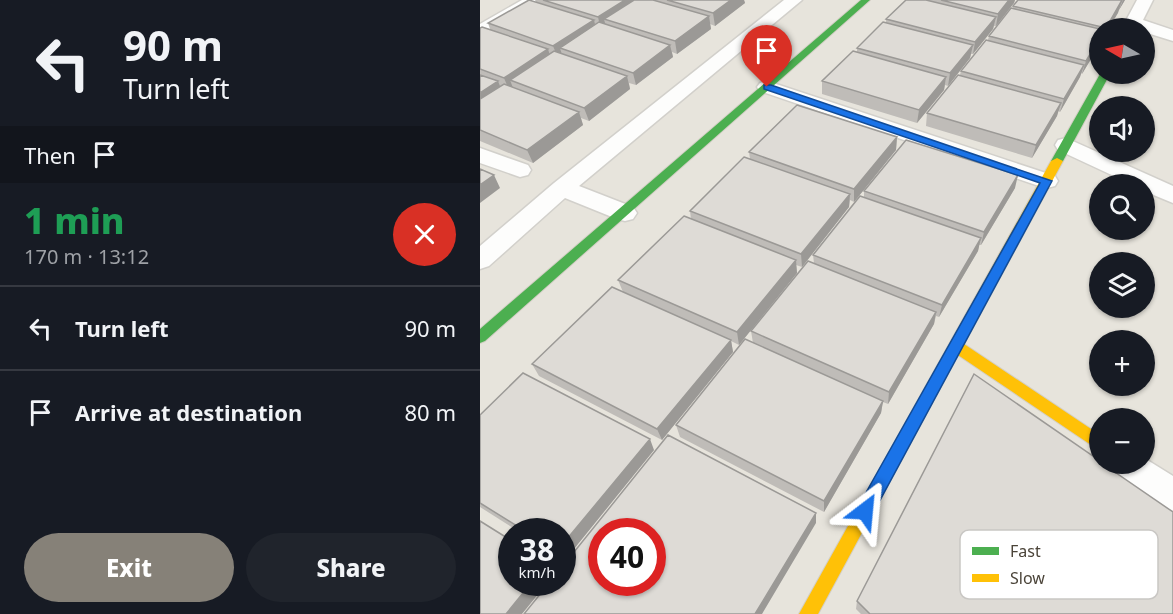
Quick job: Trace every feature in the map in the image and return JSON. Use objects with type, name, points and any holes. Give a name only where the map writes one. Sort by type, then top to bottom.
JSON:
[{"type":"street","points":[[480,31],[534,0]]},
{"type":"street","points":[[480,260],[562,188],[794,0]]},
{"type":"street","points":[[480,337],[625,213],[866,0]]},
{"type":"street","points":[[1136,18],[1145,0]]},
{"type":"street","points":[[1155,31],[1173,36]]},
{"type":"street","points":[[808,614],[1100,84]]},
{"type":"street","points":[[767,87],[1047,181]]},
{"type":"street","points":[[1066,145],[1173,195]]},
{"type":"street","points":[[480,155],[520,170]]},
{"type":"street","points":[[562,188],[625,213]]},
{"type":"street","points":[[956,346],[1089,437]]},
{"type":"street","points":[[1142,474],[1173,495]]},
{"type":"shaded area","points":[[480,0],[1173,0],[1173,614],[480,614]]},
{"type":"building","points":[[529,0],[594,20],[553,46],[488,23]]},
{"type":"building","points":[[543,0],[625,0],[598,17]]},
{"type":"building","points":[[634,0],[653,0],[709,16],[675,41],[604,19]]},
{"type":"building","points":[[667,0],[731,0],[713,13]]},
{"type":"building","points":[[906,0],[926,0],[996,17],[975,42],[886,19]]},
{"type":"building","points":[[941,0],[1009,0],[998,14]]},
{"type":"building","points":[[1018,0],[1122,0],[1112,18],[1089,18],[1089,24],[1013,6]]},
{"type":"building","points":[[1011,8],[1089,26],[1089,56],[1086,61],[989,36]]},
{"type":"building","points":[[599,22],[670,45],[633,73],[560,48]]},
{"type":"building","points":[[883,22],[973,45],[950,73],[857,48]]},
{"type":"building","points":[[480,28],[548,49],[504,78],[480,69]]},
{"type":"building","points":[[986,40],[1084,65],[1064,99],[961,71]]},
{"type":"building","points":[[554,51],[627,76],[584,108],[510,80]]},
{"type":"building","points":[[853,51],[946,77],[919,110],[822,81]]},
{"type":"building","points":[[480,75],[498,81],[480,93]]},
{"type":"building","points":[[958,75],[1061,103],[1036,145],[927,113]]},
{"type":"building","points":[[504,84],[579,112],[527,150],[480,130],[480,99]]},
{"type":"building","points":[[797,105],[897,137],[854,189],[749,152]]},
{"type":"building","points":[[906,140],[1018,175],[984,232],[864,191]]},
{"type":"building","points":[[744,157],[850,194],[801,254],[690,211]]},
{"type":"building","points":[[480,169],[494,175],[480,185]]},
{"type":"building","points":[[860,196],[981,238],[942,305],[813,255]]},
{"type":"building","points":[[684,216],[796,260],[737,332],[618,280]]},
{"type":"building","points":[[808,261],[936,312],[889,392],[751,331]]},
{"type":"building","points":[[612,287],[731,340],[657,429],[532,364]]},
{"type":"building","points":[[745,339],[883,401],[824,501],[676,425]]},
{"type":"building","points":[[523,373],[650,439],[576,528],[576,518],[504,518],[480,503],[480,415]]},
{"type":"building","points":[[974,374],[1089,453],[1089,474],[1118,474],[1173,512],[1173,614],[870,614],[857,601]]},
{"type":"building","points":[[668,435],[816,513],[755,614],[524,614],[539,596],[576,596],[576,550],[588,535],[588,596],[666,596],[666,518],[601,518]]},
{"type":"building","points":[[480,521],[498,532],[498,596],[521,596],[506,614],[480,614]]},
{"type":"traffic: fast","points":[[480,337],[866,0]]},
{"type":"traffic: fast","points":[[1057,161],[1099,84]]},
{"type":"traffic: slow","points":[[808,614],[1057,161]]},
{"type":"traffic: slow","points":[[956,346],[1089,437]]},
{"type":"route","points":[[767,87],[1047,181],[865,511]]}]
